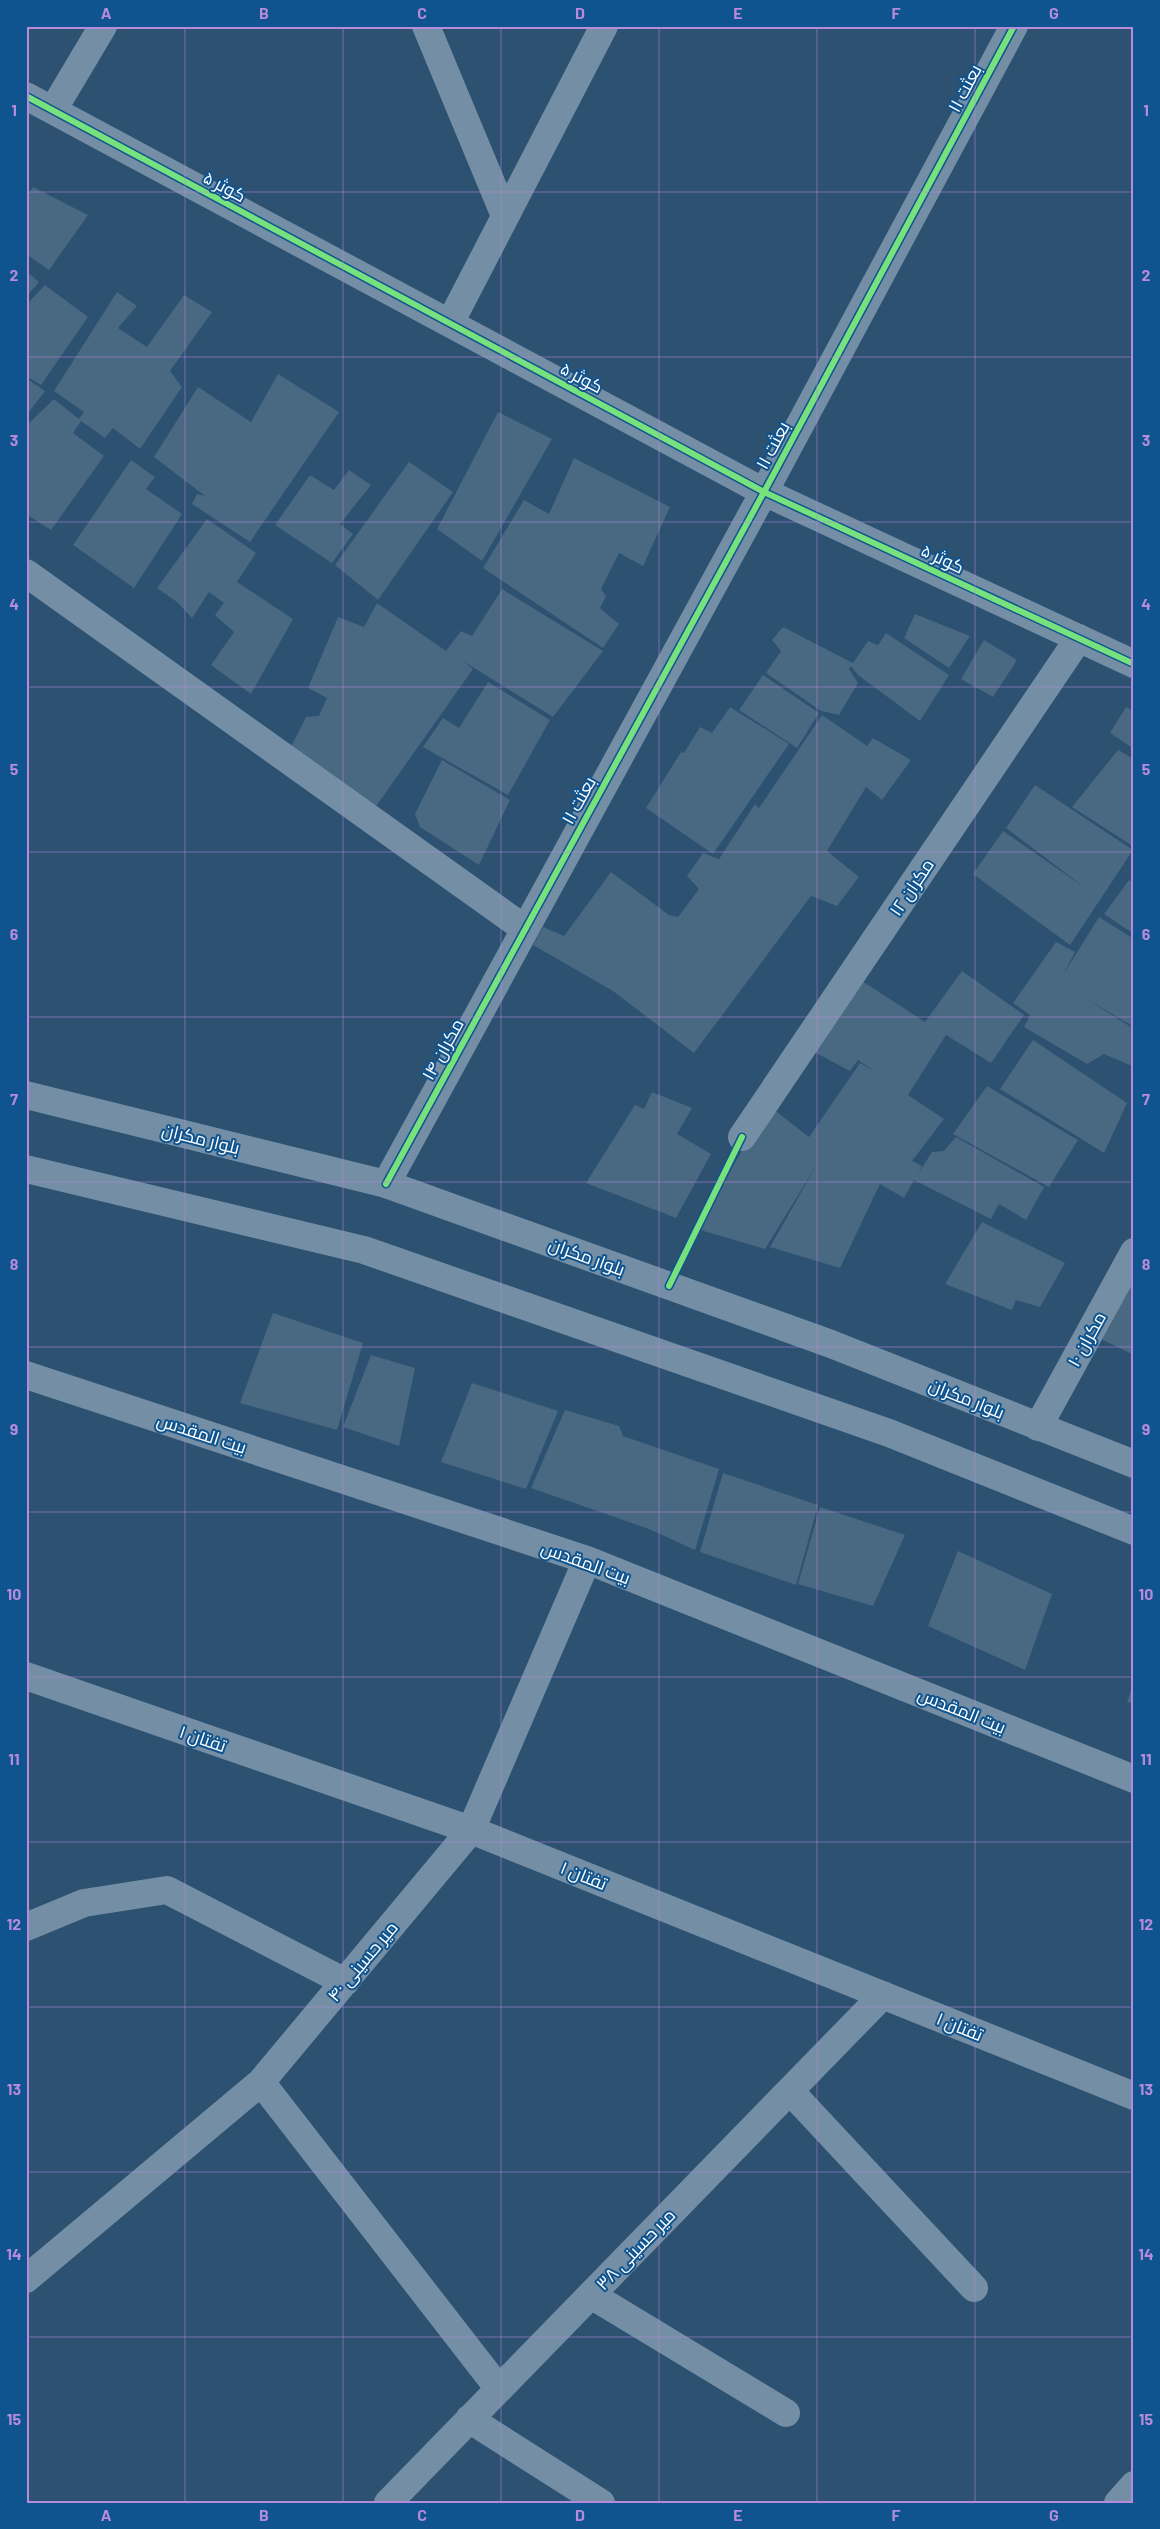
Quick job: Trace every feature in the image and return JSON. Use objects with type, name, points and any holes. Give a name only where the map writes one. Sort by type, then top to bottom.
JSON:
[{"type":"street","points":[[53,110],[103,26]]},
{"type":"street","points":[[426,26],[505,216]]},
{"type":"street","points":[[450,323],[604,26]]},
{"type":"street","name":"بعثت ۱۱","points":[[525,929],[764,492],[1014,26]]},
{"type":"street","name":"کوثر ۵","points":[[26,96],[764,492],[1134,664]]},
{"type":"street","points":[[26,574],[525,929]]},
{"type":"street","name":"مکران ۱۲","points":[[742,1137],[1079,638]]},
{"type":"street","name":"مکران ۱۴","points":[[386,1184],[525,929]]},
{"type":"street","name":"بلوار مکران","points":[[26,1095],[386,1184],[831,1344],[1134,1464]]},
{"type":"street","points":[[26,1169],[364,1250],[889,1433],[1134,1531]]},
{"type":"street","name":"مکران ۱۰","points":[[1038,1427],[1134,1252]]},
{"type":"street","name":"بیت المقدس","points":[[26,1375],[587,1560],[1134,1779]]},
{"type":"street","name":"میر حسینی ۴۰","points":[[26,2279],[261,2082],[471,1830],[587,1560]]},
{"type":"street","name":"تفتان ۱","points":[[26,1676],[471,1830],[1134,2096]]},
{"type":"street","points":[[26,1927],[84,1903],[167,1890],[345,1982]]},
{"type":"street","name":"میر حسینی ۳۸","points":[[388,2503],[883,1995]]},
{"type":"street","points":[[261,2082],[499,2389]]},
{"type":"street","points":[[790,2090],[974,2288]]},
{"type":"street","points":[[591,2295],[786,2413]]},
{"type":"street","points":[[469,2419],[601,2503]]},
{"type":"street","points":[[1118,2503],[1134,2485]]},
{"type":"building","points":[[33,187],[88,215],[49,270],[26,254],[26,197]]},
{"type":"building","points":[[26,271],[39,282],[26,297]]},
{"type":"building","points":[[45,285],[88,317],[41,385],[26,376],[26,305]]},
{"type":"building","points":[[117,292],[137,306],[118,328],[147,347],[184,295],[212,312],[170,371],[182,387],[140,449],[113,428],[105,438],[81,421],[73,433],[104,456],[51,530],[26,514],[26,426],[54,399],[79,419],[84,412],[54,391]]},
{"type":"building","points":[[278,374],[339,412],[250,542],[192,504],[197,494],[205,496],[154,457],[198,387],[251,422]]},
{"type":"building","points":[[26,378],[45,391],[26,416]]},
{"type":"building","points":[[498,412],[552,439],[482,561],[437,529]]},
{"type":"building","points":[[574,458],[670,507],[643,566],[619,553],[601,589],[606,596],[600,608],[619,624],[603,648],[483,568],[524,500],[549,514]]},
{"type":"building","points":[[131,460],[155,477],[146,489],[182,514],[134,588],[73,545]]},
{"type":"building","points":[[409,462],[453,492],[378,600],[335,565]]},
{"type":"building","points":[[349,470],[371,485],[340,524],[353,534],[332,563],[275,525],[310,475],[334,490]]},
{"type":"building","points":[[207,519],[256,553],[237,582],[293,619],[251,694],[211,665],[234,632],[215,615],[224,603],[209,592],[192,618],[177,602],[157,588]]},
{"type":"building","points":[[502,589],[603,651],[553,717],[463,661],[473,669],[372,812],[288,753],[306,717],[319,716],[327,698],[308,688],[338,617],[364,627],[377,603],[446,651],[461,631],[472,636]]},
{"type":"building","points":[[915,614],[970,636],[949,668],[904,638]]},
{"type":"building","points":[[783,627],[853,663],[868,641],[878,645],[886,633],[949,675],[920,721],[858,675],[851,666],[849,669],[858,683],[839,715],[821,711],[766,673],[781,651],[772,640]]},
{"type":"building","points":[[984,640],[1017,660],[993,697],[961,679]]},
{"type":"building","points":[[763,675],[819,713],[797,748],[739,710]]},
{"type":"building","points":[[488,682],[550,720],[508,795],[423,747],[443,718],[459,728]]},
{"type":"building","points":[[730,707],[789,744],[713,854],[646,808],[681,752],[684,753],[700,727],[712,733]]},
{"type":"building","points":[[1126,707],[1134,711],[1134,749],[1110,733]]},
{"type":"building","points":[[822,715],[867,746],[873,738],[911,760],[882,800],[866,787],[827,851],[859,877],[837,906],[811,896],[694,1053],[613,991],[533,945],[543,927],[564,936],[611,872],[669,915],[678,917],[699,889],[687,876],[703,853],[719,859],[755,804],[759,808]]},
{"type":"building","points":[[1118,750],[1134,759],[1134,847],[1072,807]]},
{"type":"building","points":[[442,760],[510,800],[479,865],[420,827],[415,814]]},
{"type":"building","points":[[1035,785],[1133,850],[1070,945],[973,874],[1003,831],[1084,887],[1006,828]]},
{"type":"building","points":[[1129,880],[1134,883],[1134,934],[1104,914]]},
{"type":"building","points":[[1099,917],[1134,939],[1134,1027],[1087,999],[1134,1029],[1134,1067],[1104,1054],[1087,1064],[1024,1027],[1030,1015],[1013,1003],[1056,942],[1075,952],[1063,975]]},
{"type":"building","points":[[962,971],[1024,1015],[991,1063],[946,1035],[908,1095],[944,1119],[912,1161],[922,1166],[918,1174],[932,1152],[944,1151],[956,1137],[1044,1187],[1026,1220],[999,1204],[991,1219],[914,1180],[904,1198],[880,1184],[840,1268],[770,1247],[816,1166],[765,1249],[697,1229],[768,1105],[809,1137],[860,1063],[876,1072],[858,1060],[850,1071],[803,1046],[853,975],[925,1022]]},
{"type":"building","points":[[1033,1040],[1127,1103],[1104,1153],[1000,1089]]},
{"type":"building","points":[[987,1086],[1078,1140],[1049,1187],[953,1134]]},
{"type":"building","points":[[652,1092],[692,1108],[677,1134],[711,1154],[676,1218],[586,1183],[635,1105],[644,1109]]},
{"type":"building","points":[[982,1222],[1065,1263],[1040,1307],[1016,1300],[1012,1310],[945,1284]]},
{"type":"building","points":[[1134,1274],[1134,1355],[1095,1336]]},
{"type":"building","points":[[273,1313],[363,1343],[337,1430],[240,1403]]},
{"type":"building","points":[[371,1355],[415,1368],[399,1446],[343,1427]]},
{"type":"building","points":[[472,1383],[558,1411],[526,1489],[441,1462]]},
{"type":"building","points":[[565,1410],[619,1426],[623,1436],[719,1469],[695,1550],[649,1529],[531,1488]]},
{"type":"building","points":[[723,1473],[818,1505],[796,1585],[700,1552]]},
{"type":"building","points":[[820,1507],[905,1535],[873,1606],[798,1584]]},
{"type":"building","points":[[958,1551],[1052,1594],[1025,1670],[928,1626]]},
{"type":"building","points":[[1134,1685],[1134,1704],[1127,1702]]},
{"type":"cycle path","points":[[386,1184],[764,492],[1014,26]]},
{"type":"cycle path","points":[[26,96],[764,492],[1134,664]]},
{"type":"cycle path","points":[[669,1286],[742,1137]]}]
